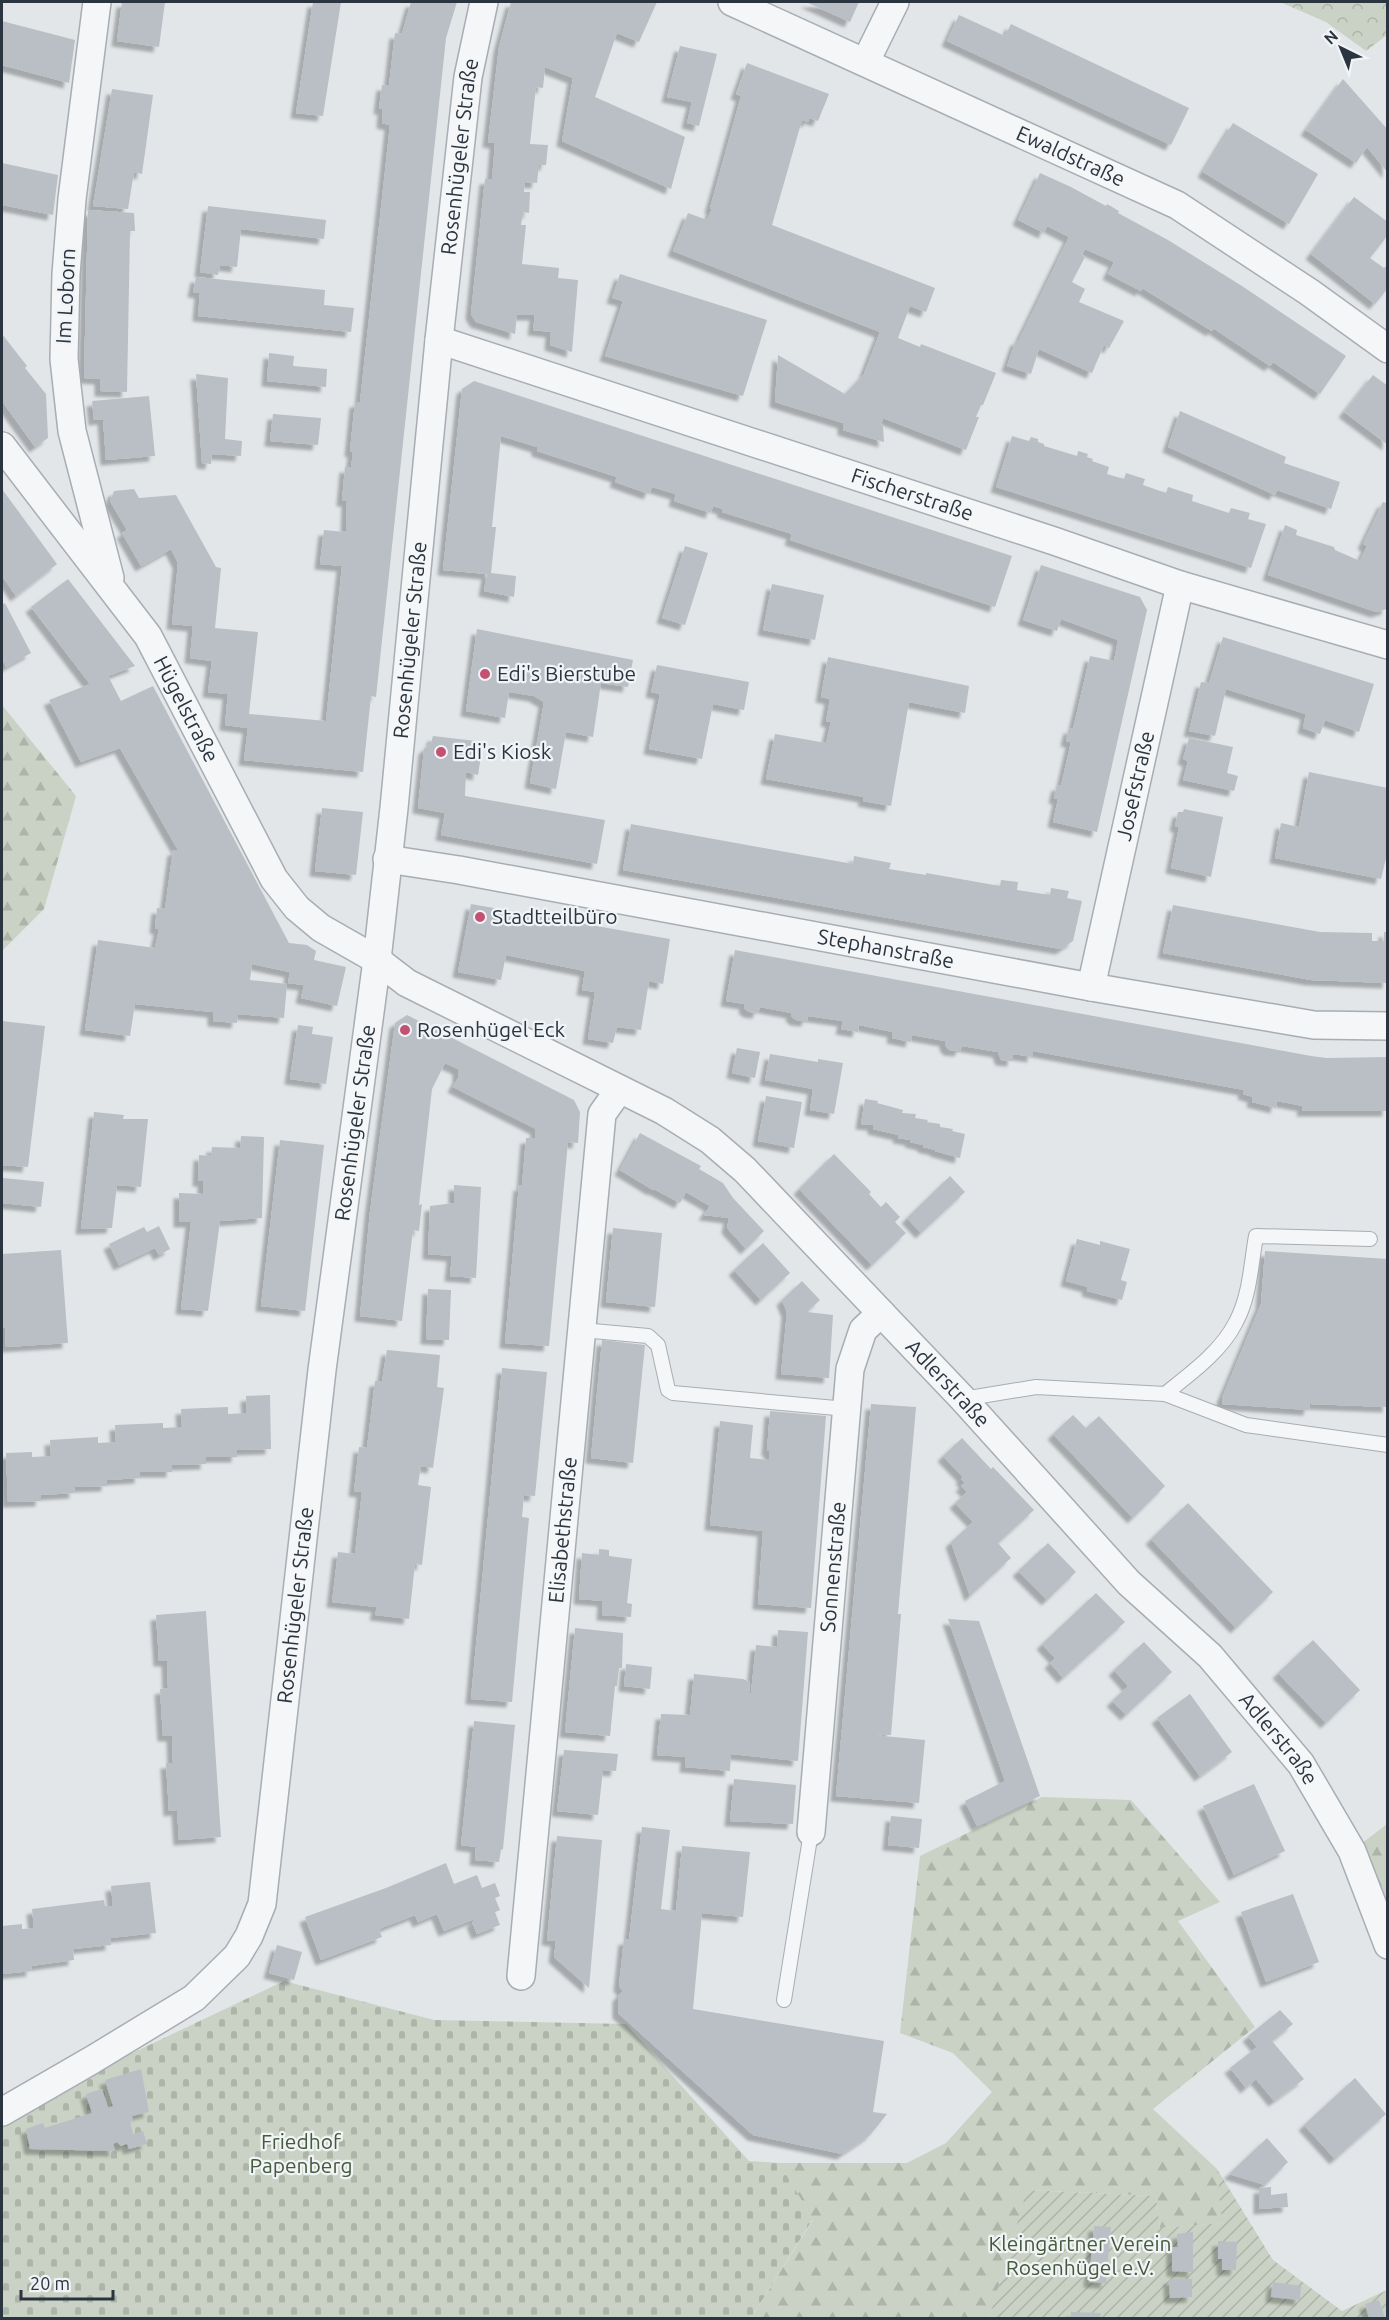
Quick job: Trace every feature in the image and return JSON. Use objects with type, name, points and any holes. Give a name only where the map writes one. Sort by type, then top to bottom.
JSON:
[{"type":"street","name":"Im Loborn","points":[[97,2],[72,199],[66,274],[64,359],[72,431],[112,587]]},
{"type":"street","name":"Rosenhügeler Straße","points":[[2,2112],[194,1998],[237,1956],[249,1936],[261,1904],[322,1370],[377,960],[439,340],[468,77],[484,2]]},
{"type":"street","name":"Ewaldstraße","points":[[732,2],[866,61],[1177,205],[1309,292],[1388,349]]},
{"type":"street","points":[[866,61],[895,2]]},
{"type":"street","name":"Fischerstraße","points":[[439,340],[1054,541],[1180,585],[1388,645]]},
{"type":"street","name":"Hügelstraße","points":[[2,446],[148,636],[274,879],[297,908],[321,928],[377,960]]},
{"type":"street","name":"Josefstraße","points":[[1091,987],[1180,585]]},
{"type":"street","name":"Stephanstraße","points":[[387,859],[459,870],[1091,987],[1314,1025],[1388,1026]]},
{"type":"street","name":"Adlerstraße","points":[[377,960],[407,983],[664,1111],[710,1140],[745,1170],[963,1399],[1129,1583],[1210,1656],[1301,1764],[1352,1851],[1388,1945]]},
{"type":"street","name":"Elisabethstraße","points":[[521,1976],[602,1114],[619,1090]]},
{"type":"street","name":"Sonnenstraße","points":[[811,1832],[850,1369],[863,1330],[881,1313]]},
{"type":"lane","points":[[1165,1394],[1221,1344],[1236,1322],[1246,1295],[1256,1236],[1370,1239]]},
{"type":"lane","points":[[582,1330],[648,1336],[658,1345],[668,1390],[673,1393],[847,1409]]},
{"type":"lane","points":[[963,1399],[1036,1388],[1165,1394],[1246,1425],[1388,1444]]},
{"type":"lane","points":[[784,2000],[811,1832]]},
{"type":"green space","points":[[1280,2],[1387,2],[1387,35],[1366,51],[1326,22]]},
{"type":"green space","points":[[2,705],[76,796],[44,909],[2,951]]},
{"type":"green space","points":[[1042,1797],[1131,1800],[1220,1902],[1178,1921],[1255,2027],[1153,2109],[1217,2169],[1223,2223],[1160,2228],[1156,2196],[1028,2190],[989,2318],[751,2318],[813,2220],[779,2163],[907,2163],[946,2143],[992,2092],[953,2053],[900,2033],[920,1856]]},
{"type":"green space","points":[[1387,1824],[1387,1947],[1352,1851]]},
{"type":"green space","name":"Friedhof Papenberg","points":[[284,1981],[434,2020],[626,2024],[749,2161],[779,2163],[813,2219],[751,2318],[2,2318],[2,2115]]},
{"type":"green space","name":"Kleingärtner Verein Rosenhügel e.V.","points":[[1217,2169],[1273,2260],[1342,2311],[1387,2290],[1387,2318],[989,2318],[1027,2190],[1156,2196],[1160,2228],[1222,2223]]},
{"type":"building","points":[[122,2],[165,2],[159,47],[117,41]]},
{"type":"building","points":[[313,2],[341,2],[323,116],[296,113]]},
{"type":"building","points":[[411,2],[457,2],[446,38],[376,697],[371,696],[363,772],[244,760],[248,728],[225,725],[228,694],[208,692],[212,661],[190,658],[193,626],[172,624],[178,563],[171,549],[141,566],[122,533],[127,530],[110,501],[114,491],[134,489],[139,498],[176,495],[216,567],[221,568],[215,628],[258,632],[249,714],[326,721],[342,566],[320,564],[324,530],[346,532],[347,501],[342,501],[345,467],[351,468],[353,452],[350,451],[355,402],[360,402],[390,125],[382,123],[383,109],[379,109],[382,85],[389,86],[395,33],[402,34]]},
{"type":"building","points":[[511,2],[657,2],[639,42],[617,33],[595,97],[685,137],[671,189],[562,141],[573,78],[545,67],[543,88],[536,87],[530,144],[548,145],[546,165],[539,165],[537,183],[525,182],[524,192],[530,192],[529,213],[523,212],[521,225],[526,225],[522,264],[559,268],[558,278],[578,280],[572,352],[550,345],[551,332],[533,330],[535,315],[517,315],[515,334],[476,322],[471,314],[485,179],[492,179],[495,143],[488,142],[499,47]]},
{"type":"building","points":[[806,2],[859,2],[850,22]]},
{"type":"building","points":[[959,15],[1005,36],[1011,24],[1189,108],[1171,145],[947,41]]},
{"type":"building","points":[[2,21],[75,40],[69,83],[2,65]]},
{"type":"building","points":[[680,46],[717,54],[699,126],[687,123],[692,102],[667,97]]},
{"type":"building","points":[[747,63],[829,94],[818,121],[809,118],[808,122],[802,120],[772,225],[935,288],[926,312],[910,306],[898,338],[920,347],[921,344],[996,373],[976,417],[979,417],[966,450],[883,418],[881,425],[884,442],[843,430],[843,423],[775,402],[778,355],[845,394],[864,374],[880,332],[673,251],[688,213],[707,220],[712,209],[710,208],[741,96],[736,94]]},
{"type":"building","points":[[1343,79],[1388,130],[1388,173],[1367,147],[1356,163],[1306,130]]},
{"type":"building","points":[[112,89],[153,95],[142,174],[134,172],[128,209],[93,206]]},
{"type":"building","points":[[1233,123],[1318,174],[1289,224],[1203,172]]},
{"type":"building","points":[[2,163],[58,175],[53,215],[2,205]]},
{"type":"building","points":[[1040,173],[1106,206],[1107,204],[1119,211],[1118,213],[1168,240],[1242,286],[1346,356],[1320,394],[1273,362],[1270,366],[1213,328],[1212,331],[1142,288],[1141,291],[1108,274],[1114,262],[1085,249],[1082,255],[1085,257],[1072,282],[1085,289],[1079,302],[1124,321],[1109,348],[1104,345],[1092,373],[1039,349],[1031,374],[1007,366],[1016,340],[1019,340],[1069,237],[1047,226],[1044,233],[1018,220]]},
{"type":"building","points":[[1354,197],[1388,222],[1388,235],[1370,258],[1384,268],[1388,264],[1388,288],[1375,304],[1311,254]]},
{"type":"building","points":[[208,206],[326,220],[324,239],[241,229],[237,267],[220,265],[218,275],[200,272]]},
{"type":"building","points":[[88,210],[134,213],[135,231],[130,231],[127,392],[100,391],[100,379],[84,378]]},
{"type":"building","points":[[620,274],[767,320],[743,396],[605,356],[623,301],[612,298]]},
{"type":"building","points":[[196,277],[325,290],[324,305],[354,308],[351,332],[198,316],[200,293],[193,292]]},
{"type":"building","points":[[2,334],[46,394],[48,438],[35,447],[2,401]]},
{"type":"building","points":[[269,353],[294,356],[293,366],[327,369],[326,387],[267,381]]},
{"type":"building","points":[[196,374],[228,378],[225,439],[242,441],[241,456],[212,454],[211,464],[202,463]]},
{"type":"building","points":[[1373,375],[1388,386],[1388,445],[1344,412]]},
{"type":"building","points":[[474,381],[1012,556],[995,607],[790,540],[792,534],[722,512],[723,509],[713,506],[711,513],[674,501],[676,494],[652,487],[649,494],[615,482],[617,477],[537,451],[537,447],[501,436],[492,527],[496,527],[491,573],[516,576],[514,597],[484,591],[487,574],[443,570],[462,389]]},
{"type":"building","points":[[149,396],[155,456],[106,460],[103,419],[94,420],[92,401]]},
{"type":"building","points":[[1180,411],[1286,457],[1284,463],[1340,482],[1331,509],[1277,490],[1275,495],[1168,447]]},
{"type":"building","points":[[273,414],[321,418],[318,445],[270,441]]},
{"type":"building","points":[[1012,436],[1029,441],[1031,437],[1038,439],[1038,442],[1044,446],[1077,456],[1078,451],[1088,454],[1087,457],[1093,459],[1092,461],[1109,467],[1107,474],[1124,479],[1126,473],[1145,479],[1143,485],[1166,493],[1168,487],[1193,495],[1192,501],[1229,513],[1231,508],[1250,513],[1248,519],[1266,524],[1251,568],[996,487]]},
{"type":"building","points":[[2,489],[57,564],[16,596],[2,576]]},
{"type":"building","points":[[1388,498],[1387,609],[1376,612],[1268,575],[1285,525],[1297,530],[1296,535],[1334,547],[1335,550],[1360,561],[1367,546],[1363,544],[1383,502],[1385,503]]},
{"type":"building","points":[[685,546],[708,553],[685,625],[662,618]]},
{"type":"building","points":[[1041,565],[1140,597],[1147,610],[1097,832],[1053,822],[1058,799],[1054,798],[1057,785],[1061,786],[1071,742],[1066,741],[1069,728],[1073,729],[1090,656],[1114,661],[1118,640],[1061,619],[1057,631],[1023,620]]},
{"type":"building","points":[[68,579],[135,666],[108,676],[121,701],[153,686],[289,943],[307,945],[316,951],[314,960],[346,967],[337,1006],[301,998],[304,985],[288,983],[290,972],[252,964],[250,980],[287,984],[284,1018],[238,1014],[237,1023],[213,1021],[213,1012],[135,1004],[130,1036],[85,1030],[98,940],[155,948],[159,929],[155,928],[157,908],[165,909],[173,850],[178,850],[120,748],[81,762],[49,700],[90,684],[31,607]]},
{"type":"building","points":[[772,584],[824,595],[815,640],[763,630]]},
{"type":"building","points":[[5,603],[31,653],[6,667],[2,658],[2,605]]},
{"type":"building","points":[[477,629],[633,660],[628,687],[601,683],[593,737],[566,732],[556,789],[530,783],[544,702],[534,696],[509,692],[505,718],[466,711]]},
{"type":"building","points":[[1223,637],[1374,684],[1359,732],[1325,720],[1320,734],[1303,728],[1306,714],[1226,689],[1215,736],[1189,731],[1201,682],[1209,683]]},
{"type":"building","points":[[828,657],[969,686],[965,713],[909,702],[891,806],[863,801],[864,797],[766,779],[775,734],[826,743],[831,722],[826,721],[830,699],[821,697]]},
{"type":"building","points":[[657,665],[749,682],[744,710],[713,704],[702,759],[649,749],[660,694],[651,692]]},
{"type":"building","points":[[433,736],[476,741],[474,755],[481,756],[478,775],[466,772],[465,796],[605,820],[597,864],[441,835],[445,813],[418,808],[424,749],[431,743]]},
{"type":"building","points":[[1189,738],[1233,747],[1227,773],[1238,776],[1234,791],[1183,780],[1188,761],[1183,759]]},
{"type":"building","points":[[1309,772],[1388,788],[1388,850],[1381,879],[1275,858],[1281,823],[1299,827]]},
{"type":"building","points":[[322,808],[363,812],[356,875],[315,871]]},
{"type":"building","points":[[1184,809],[1223,817],[1211,877],[1171,868],[1179,827],[1175,826],[1178,812],[1183,812]]},
{"type":"building","points":[[631,824],[853,864],[854,856],[891,863],[889,869],[926,875],[926,873],[1000,886],[1001,880],[1018,882],[1017,890],[1050,895],[1051,888],[1069,891],[1067,898],[1082,901],[1073,941],[1061,949],[623,870]]},
{"type":"building","points":[[471,904],[670,939],[663,984],[649,981],[641,1030],[617,1027],[613,1043],[588,1039],[595,992],[582,990],[585,971],[506,955],[501,980],[458,972]]},
{"type":"building","points":[[1173,905],[1320,932],[1372,933],[1372,941],[1384,941],[1384,932],[1388,932],[1388,983],[1311,980],[1163,953]]},
{"type":"building","points":[[735,950],[1311,1056],[1388,1057],[1388,1111],[1302,1111],[1303,1106],[1277,1101],[1276,1108],[1252,1102],[1253,1097],[1243,1094],[1244,1090],[1033,1051],[1033,1057],[1013,1054],[1013,1061],[1001,1060],[998,1052],[962,1046],[960,1051],[949,1050],[945,1041],[912,1035],[911,1042],[892,1038],[893,1032],[859,1025],[858,1032],[841,1029],[843,1021],[808,1016],[807,1021],[796,1020],[791,1016],[792,1013],[760,1007],[758,1013],[749,1012],[744,1008],[745,1004],[726,1001]]},
{"type":"building","points":[[407,1015],[574,1100],[580,1112],[578,1143],[568,1142],[549,1346],[505,1343],[519,1185],[522,1186],[526,1138],[535,1138],[536,1129],[453,1087],[458,1078],[458,1069],[445,1063],[432,1089],[419,1205],[422,1204],[419,1231],[413,1230],[402,1321],[360,1316],[370,1212],[395,1023]]},
{"type":"building","points":[[2,1021],[45,1026],[28,1167],[2,1165]]},
{"type":"building","points":[[298,1025],[313,1027],[312,1034],[333,1037],[326,1084],[290,1079]]},
{"type":"building","points":[[737,1048],[760,1052],[755,1078],[732,1073]]},
{"type":"building","points":[[770,1054],[818,1062],[818,1059],[843,1063],[834,1114],[810,1110],[813,1089],[765,1080]]},
{"type":"building","points":[[766,1096],[802,1102],[794,1148],[758,1141]]},
{"type":"building","points":[[865,1099],[903,1110],[902,1113],[916,1114],[915,1118],[928,1120],[927,1122],[940,1124],[940,1127],[965,1134],[960,1158],[923,1147],[923,1145],[910,1142],[911,1140],[898,1138],[899,1135],[873,1129],[873,1125],[861,1124]]},
{"type":"building","points":[[94,1112],[124,1115],[123,1119],[148,1119],[141,1187],[117,1185],[112,1228],[81,1229]]},
{"type":"building","points":[[640,1133],[701,1166],[699,1169],[723,1183],[733,1198],[764,1231],[746,1249],[727,1228],[729,1218],[704,1215],[710,1206],[686,1192],[680,1203],[620,1170]]},
{"type":"building","points":[[241,1136],[264,1137],[262,1218],[220,1221],[208,1311],[181,1309],[191,1222],[179,1222],[179,1193],[203,1194],[203,1181],[198,1181],[199,1155],[211,1156],[212,1147],[240,1148]]},
{"type":"building","points":[[280,1140],[324,1145],[305,1311],[261,1306]]},
{"type":"building","points":[[834,1154],[871,1192],[869,1194],[881,1207],[886,1202],[900,1217],[895,1222],[906,1233],[872,1265],[799,1189]]},
{"type":"building","points":[[950,1176],[965,1192],[921,1233],[907,1218]]},
{"type":"building","points":[[3,1178],[44,1182],[41,1207],[2,1203]]},
{"type":"building","points":[[454,1185],[481,1187],[476,1278],[450,1276],[452,1256],[428,1254],[430,1206],[454,1203]]},
{"type":"building","points":[[159,1226],[170,1249],[159,1255],[155,1248],[119,1265],[109,1244],[144,1227],[147,1232]]},
{"type":"building","points":[[613,1228],[662,1233],[655,1307],[606,1302]]},
{"type":"building","points":[[1077,1239],[1100,1245],[1100,1241],[1130,1249],[1121,1280],[1127,1282],[1122,1300],[1087,1291],[1088,1287],[1066,1281]]},
{"type":"building","points":[[763,1243],[790,1273],[761,1300],[734,1270]]},
{"type":"building","points":[[61,1250],[68,1343],[6,1347],[5,1327],[2,1328],[2,1254]]},
{"type":"building","points":[[1265,1251],[1388,1259],[1388,1407],[1310,1404],[1309,1410],[1222,1404],[1222,1398],[1261,1304]]},
{"type":"building","points":[[802,1281],[820,1300],[807,1312],[833,1315],[829,1378],[781,1374],[787,1312],[782,1300]]},
{"type":"building","points":[[428,1289],[451,1290],[449,1340],[426,1339]]},
{"type":"building","points":[[602,1340],[645,1345],[633,1463],[591,1458]]},
{"type":"building","points":[[387,1350],[440,1355],[437,1387],[444,1388],[433,1468],[421,1466],[418,1485],[431,1487],[422,1565],[415,1564],[409,1619],[375,1615],[377,1607],[332,1602],[338,1552],[355,1554],[362,1492],[354,1491],[359,1447],[367,1448],[375,1381],[382,1381]]},
{"type":"building","points":[[502,1368],[547,1372],[535,1496],[524,1495],[522,1517],[529,1518],[512,1702],[471,1699]]},
{"type":"building","points":[[270,1395],[271,1449],[237,1450],[237,1457],[206,1457],[206,1464],[172,1465],[172,1472],[140,1472],[140,1478],[107,1480],[107,1486],[74,1487],[75,1493],[41,1495],[41,1501],[8,1502],[6,1453],[32,1452],[32,1457],[51,1456],[50,1440],[98,1437],[98,1443],[116,1442],[115,1425],[163,1423],[163,1428],[182,1427],[181,1409],[228,1407],[228,1414],[247,1413],[246,1396]]},
{"type":"building","points":[[871,1404],[916,1407],[898,1614],[901,1614],[891,1735],[852,1733],[925,1740],[919,1803],[836,1796]]},
{"type":"building","points":[[770,1411],[826,1416],[811,1608],[758,1604],[763,1531],[710,1525],[720,1421],[753,1425],[750,1458],[769,1460],[770,1451],[767,1451]]},
{"type":"building","points":[[1073,1415],[1086,1428],[1099,1416],[1165,1486],[1133,1518],[1053,1434]]},
{"type":"building","points":[[962,1438],[1034,1510],[998,1543],[1011,1558],[970,1596],[951,1542],[973,1522],[955,1503],[967,1492],[961,1486],[965,1483],[961,1479],[963,1477],[943,1456]]},
{"type":"building","points":[[1188,1503],[1273,1592],[1236,1628],[1151,1539]]},
{"type":"building","points":[[1048,1543],[1076,1572],[1047,1600],[1018,1571]]},
{"type":"building","points":[[599,1549],[609,1550],[609,1556],[632,1559],[627,1603],[632,1604],[631,1617],[602,1615],[603,1601],[579,1599],[582,1553],[599,1555]]},
{"type":"building","points":[[1096,1593],[1125,1622],[1063,1678],[1050,1663],[1055,1658],[1042,1644]]},
{"type":"building","points":[[206,1611],[221,1837],[179,1840],[177,1810],[169,1811],[166,1763],[173,1763],[172,1736],[163,1736],[160,1689],[168,1688],[167,1661],[159,1661],[156,1615]]},
{"type":"building","points":[[948,1619],[979,1621],[1040,1796],[977,1826],[965,1801],[1005,1781]]},
{"type":"building","points":[[575,1628],[623,1633],[622,1668],[619,1668],[617,1686],[615,1686],[610,1736],[565,1732]]},
{"type":"building","points":[[778,1630],[808,1632],[798,1761],[731,1754],[730,1771],[685,1767],[686,1757],[657,1755],[661,1714],[690,1715],[694,1674],[743,1679],[750,1682],[749,1693],[751,1693],[756,1645],[777,1647]]},
{"type":"building","points":[[1313,1640],[1360,1690],[1326,1723],[1278,1673]]},
{"type":"building","points":[[1144,1642],[1172,1672],[1126,1715],[1112,1701],[1128,1686],[1114,1670]]},
{"type":"building","points":[[626,1664],[652,1667],[650,1689],[624,1686]]},
{"type":"building","points":[[1190,1694],[1232,1752],[1200,1776],[1157,1718]]},
{"type":"building","points":[[474,1721],[515,1725],[503,1849],[499,1862],[475,1860],[476,1847],[461,1845]]},
{"type":"building","points":[[564,1750],[618,1754],[616,1771],[603,1770],[598,1815],[557,1811]]},
{"type":"building","points":[[734,1779],[796,1785],[793,1824],[730,1821]]},
{"type":"building","points":[[1254,1784],[1285,1851],[1234,1875],[1203,1806]]},
{"type":"building","points":[[891,1816],[922,1819],[919,1848],[888,1845]]},
{"type":"building","points":[[642,1827],[670,1830],[661,1909],[676,1911],[682,1846],[750,1852],[743,1917],[702,1913],[693,2009],[884,2041],[873,2112],[887,2114],[870,2135],[842,2154],[753,2135],[618,2013],[618,1996],[623,1991],[619,1986],[624,1939],[629,1940]]},
{"type":"building","points":[[557,1836],[602,1840],[589,1988],[554,1957],[556,1941],[547,1940]]},
{"type":"building","points":[[446,1863],[454,1884],[477,1875],[482,1888],[495,1883],[500,1896],[495,1898],[500,1910],[495,1912],[500,1925],[477,1934],[472,1922],[477,1918],[444,1931],[437,1914],[418,1922],[415,1915],[379,1929],[382,1937],[321,1960],[305,1917],[386,1888]]},
{"type":"building","points":[[150,1882],[156,1933],[110,1938],[111,1945],[73,1949],[74,1960],[31,1966],[32,1971],[2,1974],[2,1926],[22,1924],[22,1929],[34,1928],[32,1909],[104,1900],[105,1906],[113,1906],[111,1886]]},
{"type":"building","points":[[1293,1894],[1319,1962],[1266,1982],[1241,1912]]},
{"type":"building","points":[[277,1945],[302,1952],[294,1980],[269,1973]]},
{"type":"building","points":[[1280,2010],[1293,2024],[1272,2041],[1304,2079],[1274,2101],[1256,2079],[1246,2088],[1230,2068],[1257,2047],[1248,2036]]},
{"type":"building","points":[[141,2069],[149,2112],[132,2116],[133,2121],[130,2122],[133,2134],[143,2131],[147,2144],[129,2149],[127,2144],[121,2146],[117,2142],[113,2144],[115,2151],[30,2149],[26,2129],[43,2123],[45,2128],[92,2113],[86,2094],[102,2089],[108,2108],[113,2106],[105,2080]]},
{"type":"building","points":[[1355,2078],[1386,2114],[1335,2159],[1304,2125]]},
{"type":"building","points":[[1267,2138],[1288,2162],[1265,2185],[1229,2174]]},
{"type":"building","points":[[1271,2187],[1271,2195],[1287,2193],[1288,2207],[1259,2209],[1259,2188]]},
{"type":"building","points":[[1094,2226],[1111,2227],[1106,2283],[1089,2282]]},
{"type":"building","points":[[1193,2232],[1193,2272],[1172,2271],[1172,2247],[1178,2247],[1177,2234]]},
{"type":"building","points":[[1218,2241],[1237,2242],[1236,2270],[1222,2270],[1222,2259],[1218,2259]]},
{"type":"building","points":[[1169,2279],[1192,2279],[1192,2297],[1170,2298]]},
{"type":"building","points":[[1273,2282],[1301,2286],[1300,2300],[1271,2297]]},
{"type":"building","points":[[1379,2300],[1385,2318],[1369,2318],[1365,2304]]},
{"type":"building","points":[[1071,2312],[1101,2313],[1100,2318],[1071,2318]]},
{"type":"place","name":"Edi's Bierstube","points":[[485,674]]},
{"type":"place","name":"Edi's Kiosk","points":[[441,752]]},
{"type":"place","name":"Stadtteilbüro","points":[[480,917]]},
{"type":"place","name":"Rosenhügel Eck","points":[[405,1030]]}]
